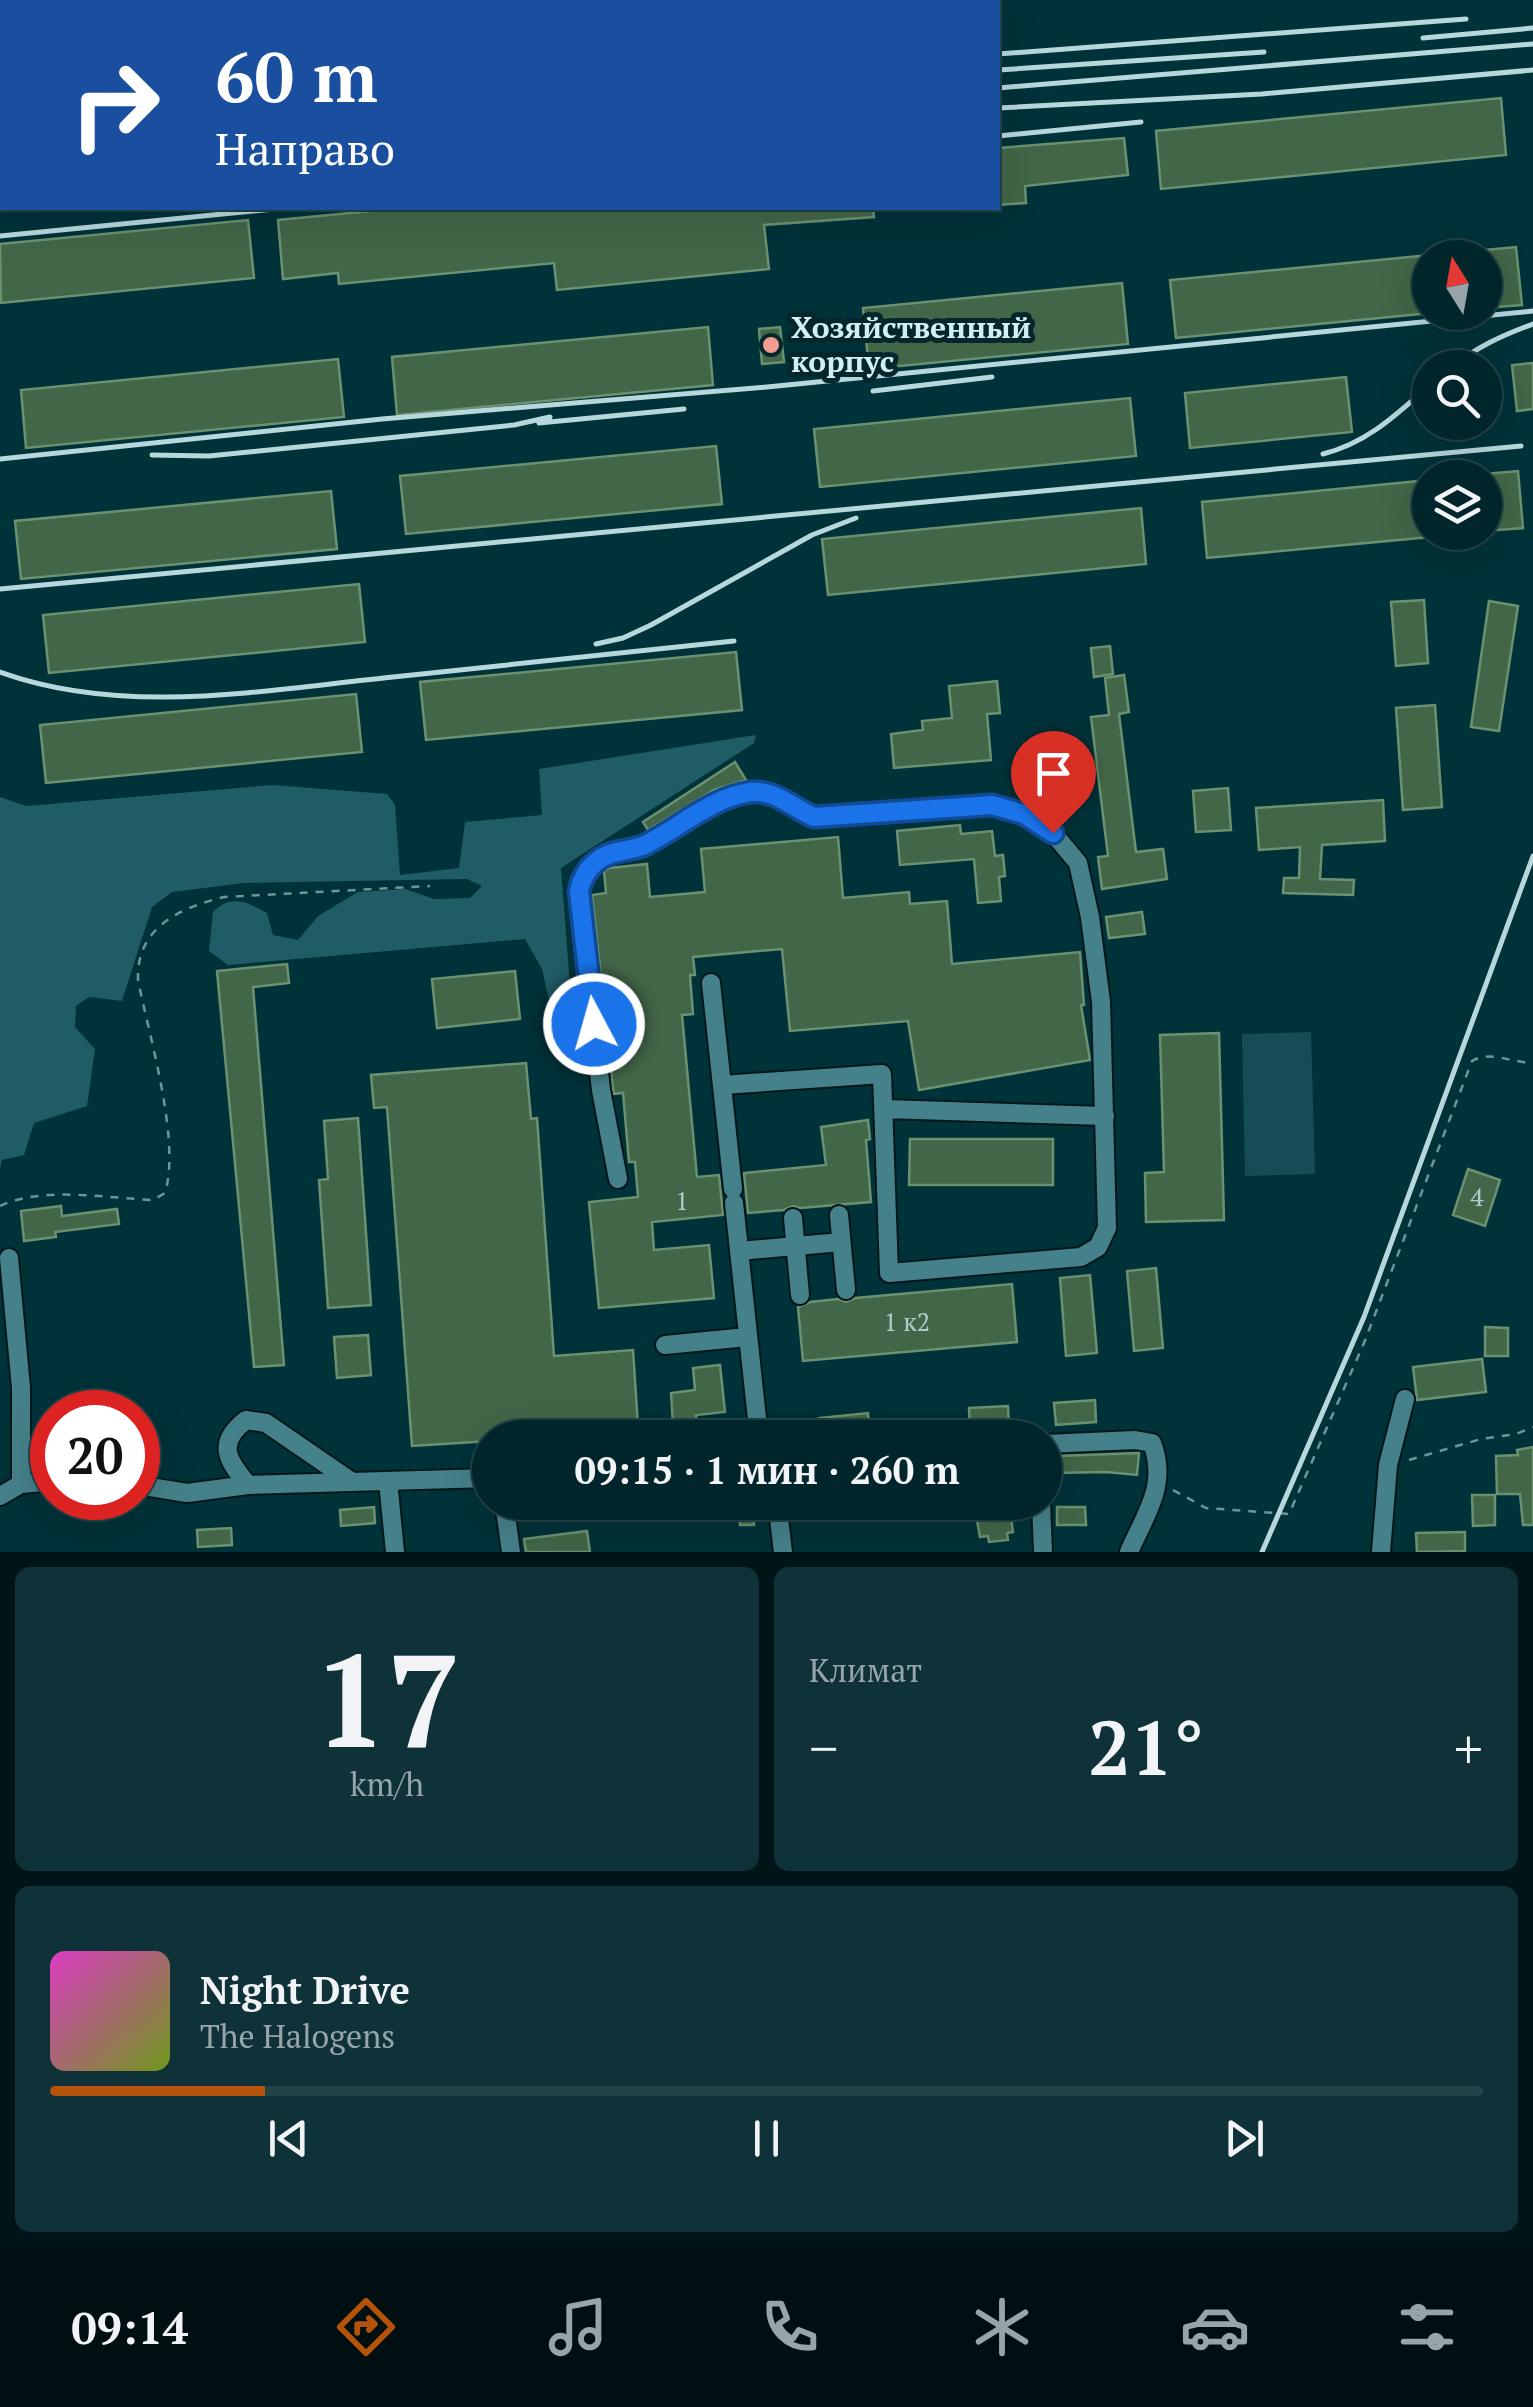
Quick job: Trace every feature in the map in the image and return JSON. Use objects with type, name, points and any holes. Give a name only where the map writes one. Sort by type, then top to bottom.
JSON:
[{"type":"street","points":[[618,1180],[601,1090],[579,891],[586,871],[603,856],[641,847],[726,798],[753,792],[777,795],[789,806],[814,817],[992,805],[1024,814],[1053,833],[1078,864],[1090,917],[1101,1002],[1107,1228],[1098,1246],[1081,1257],[889,1273],[882,1074],[722,1085]]},
{"type":"street","points":[[712,983],[757,1420]]},
{"type":"street","points":[[885,1110],[1105,1116]]},
{"type":"street","points":[[839,1216],[846,1290]]},
{"type":"street","points":[[794,1218],[800,1295]]},
{"type":"street","points":[[738,1251],[841,1242]]},
{"type":"street","points":[[9,1258],[21,1388],[21,1484]]},
{"type":"street","points":[[665,1344],[747,1337]]},
{"type":"street","points":[[1381,1552],[1388,1466],[1405,1399]]},
{"type":"street","points":[[248,1485],[232,1466],[227,1450],[232,1431],[246,1420],[266,1423],[352,1482]]},
{"type":"street","points":[[1062,1443],[1135,1440],[1152,1443],[1160,1463],[1160,1480],[1130,1552]]},
{"type":"street","points":[[160,1489],[187,1493],[248,1485],[472,1479]]},
{"type":"street","points":[[388,1481],[395,1552]]},
{"type":"street","points":[[0,1496],[30,1483]]},
{"type":"street","points":[[507,1520],[511,1552]]},
{"type":"street","points":[[779,1520],[782,1552]]},
{"type":"street","points":[[1042,1520],[1043,1552]]},
{"type":"path","points":[[0,1206],[16,1198],[153,1200],[165,1194],[169,1180],[168,1136],[137,958],[160,924],[195,904],[224,897],[430,886]]},
{"type":"path","points":[[1160,1480],[1206,1508],[1289,1514],[1364,1343],[1472,1061],[1485,1056],[1533,1063]]},
{"type":"path","points":[[1388,1466],[1533,1427]]},
{"type":"shaded area","points":[[756,735],[754,743],[561,868],[572,1012],[567,1023],[554,1022],[542,969],[525,939],[228,965],[209,951],[213,912],[226,903],[246,903],[260,909],[267,913],[273,935],[298,940],[318,916],[358,892],[405,889],[434,899],[470,898],[482,886],[467,879],[244,883],[172,892],[152,907],[122,1001],[89,997],[76,1006],[75,1027],[95,1049],[87,1106],[34,1123],[24,1155],[2,1160],[0,1169],[0,797],[26,806],[273,785],[387,794],[395,805],[400,875],[459,868],[465,822],[542,815],[539,769]]},
{"type":"shaded area","points":[[1311,1032],[1315,1174],[1245,1176],[1242,1034]]},
{"type":"building","points":[[1501,98],[1506,155],[1161,189],[1156,131]]},
{"type":"building","points":[[1124,138],[1128,175],[1025,186],[1026,203],[1000,205],[1000,148]]},
{"type":"building","points":[[382,210],[873,210],[874,217],[764,225],[769,269],[557,290],[554,263],[339,284],[338,273],[283,279],[278,220]]},
{"type":"building","points":[[248,220],[254,278],[1,303],[0,244]]},
{"type":"building","points":[[1516,247],[1522,305],[1502,307],[1502,248]]},
{"type":"building","points":[[1412,257],[1412,315],[1176,338],[1170,280]]},
{"type":"building","points":[[1122,283],[1128,344],[869,369],[863,308]]},
{"type":"building","points":[[708,327],[713,385],[397,415],[392,357]]},
{"type":"building","name":"Хозяйственный корпус","points":[[780,327],[784,362],[762,364],[759,329]]},
{"type":"building","points":[[338,359],[344,417],[26,448],[21,390]]},
{"type":"building","points":[[1533,363],[1533,409],[1517,411],[1512,365]]},
{"type":"building","points":[[1346,377],[1352,432],[1190,448],[1185,393]]},
{"type":"building","points":[[1130,398],[1136,456],[820,487],[814,429]]},
{"type":"building","points":[[716,446],[722,504],[406,534],[400,476]]},
{"type":"building","points":[[1518,471],[1523,528],[1502,530],[1502,472]]},
{"type":"building","points":[[1412,482],[1412,539],[1207,558],[1202,502]]},
{"type":"building","points":[[331,491],[337,549],[21,579],[15,521]]},
{"type":"building","points":[[1141,508],[1146,564],[828,595],[822,539]]},
{"type":"building","points":[[359,584],[365,642],[49,673],[43,615]]},
{"type":"building","points":[[1424,600],[1428,663],[1396,666],[1391,602]]},
{"type":"building","points":[[1489,601],[1518,606],[1499,731],[1471,727]]},
{"type":"building","points":[[1110,646],[1113,674],[1094,677],[1091,648]]},
{"type":"building","points":[[736,652],[742,710],[426,740],[420,682]]},
{"type":"building","points":[[1124,675],[1129,712],[1119,714],[1136,852],[1163,849],[1167,879],[1102,889],[1098,857],[1108,856],[1091,717],[1109,715],[1105,678]]},
{"type":"building","points":[[997,681],[1000,713],[987,714],[991,760],[894,768],[891,734],[923,730],[922,721],[952,718],[949,686]]},
{"type":"building","points":[[356,694],[362,752],[46,783],[40,725]]},
{"type":"building","points":[[1435,705],[1442,807],[1403,810],[1396,708]]},
{"type":"building","points":[[735,762],[746,780],[714,790],[648,830],[643,822]]},
{"type":"building","points":[[1228,788],[1231,830],[1196,832],[1193,791]]},
{"type":"building","points":[[1383,800],[1385,841],[1322,845],[1320,879],[1354,880],[1353,895],[1283,893],[1284,878],[1299,878],[1300,847],[1259,850],[1256,808]]},
{"type":"building","points":[[960,825],[961,834],[992,831],[995,856],[1003,855],[1005,876],[999,877],[1001,901],[978,903],[974,859],[900,865],[897,831]]},
{"type":"building","points":[[838,837],[843,898],[909,892],[910,904],[947,901],[952,964],[1080,952],[1081,1005],[1090,1060],[919,1090],[908,1021],[790,1031],[782,949],[693,957],[693,1014],[682,1015],[697,1177],[719,1175],[723,1215],[652,1222],[654,1250],[709,1245],[714,1298],[599,1308],[589,1202],[638,1197],[635,1162],[629,1162],[623,1093],[614,1094],[613,1088],[592,895],[606,893],[604,871],[647,864],[650,897],[705,892],[701,849]]},
{"type":"building","points":[[1142,912],[1145,934],[1109,938],[1106,917]]},
{"type":"building","points":[[287,964],[289,983],[253,987],[284,1365],[254,1367],[217,971]]},
{"type":"building","points":[[515,971],[520,1019],[437,1028],[432,979]]},
{"type":"building","points":[[1219,1033],[1224,1220],[1146,1222],[1145,1173],[1164,1172],[1160,1035]]},
{"type":"building","points":[[526,1063],[531,1119],[537,1118],[554,1356],[633,1350],[638,1420],[472,1420],[472,1442],[412,1446],[387,1107],[374,1108],[371,1075]]},
{"type":"building","points":[[358,1118],[371,1305],[328,1308],[319,1180],[328,1179],[324,1121]]},
{"type":"building","points":[[868,1120],[871,1202],[748,1213],[744,1173],[826,1165],[821,1127]]},
{"type":"building","points":[[910,1139],[1053,1139],[1053,1185],[909,1185]]},
{"type":"building","points":[[1468,1169],[1500,1180],[1485,1226],[1453,1215]]},
{"type":"building","points":[[61,1206],[62,1216],[117,1209],[119,1224],[55,1232],[56,1237],[24,1241],[21,1211]]},
{"type":"building","points":[[1156,1268],[1163,1348],[1134,1351],[1127,1271]]},
{"type":"building","points":[[1090,1275],[1097,1353],[1066,1356],[1060,1278]]},
{"type":"building","points":[[1012,1284],[1017,1342],[803,1361],[798,1307],[810,1302],[846,1302],[855,1298]]},
{"type":"building","points":[[1485,1327],[1508,1328],[1508,1356],[1485,1356]]},
{"type":"building","points":[[368,1335],[371,1375],[337,1378],[334,1337]]},
{"type":"building","points":[[1482,1359],[1486,1392],[1417,1400],[1413,1367]]},
{"type":"building","points":[[720,1365],[725,1412],[696,1415],[696,1420],[673,1420],[671,1393],[695,1390],[693,1368]]},
{"type":"building","points":[[1095,1400],[1096,1422],[1062,1425],[1062,1420],[1056,1420],[1054,1403]]},
{"type":"building","points":[[1008,1406],[1009,1420],[970,1420],[969,1408]]},
{"type":"building","points":[[868,1413],[869,1420],[819,1420]]},
{"type":"building","points":[[1533,1447],[1533,1525],[1523,1525],[1520,1494],[1497,1494],[1496,1456],[1518,1455],[1517,1450]]},
{"type":"building","points":[[1139,1453],[1137,1475],[1062,1473],[1062,1456]]},
{"type":"building","points":[[1472,1495],[1495,1495],[1495,1525],[1473,1526]]},
{"type":"building","points":[[374,1507],[375,1523],[341,1526],[340,1510]]},
{"type":"building","points":[[1062,1507],[1085,1507],[1086,1525],[1057,1525],[1057,1520],[1062,1520]]},
{"type":"building","points":[[740,1520],[754,1520],[754,1525],[740,1525]]},
{"type":"building","points":[[977,1520],[1011,1520],[1013,1532],[1007,1533],[1008,1540],[989,1542],[988,1536],[980,1537]]},
{"type":"building","points":[[231,1528],[232,1545],[198,1547],[197,1530]]},
{"type":"building","points":[[587,1531],[590,1552],[526,1552],[524,1539]]},
{"type":"building","points":[[1465,1532],[1465,1551],[1417,1552],[1416,1533]]},
{"type":"railway","points":[[1000,54],[1466,19]]},
{"type":"railway","points":[[1423,38],[1533,28]]},
{"type":"railway","points":[[1000,88],[1533,44]]},
{"type":"railway","points":[[1000,70],[1264,52]]},
{"type":"railway","points":[[1000,108],[1262,94],[1533,70]]},
{"type":"railway","points":[[1000,136],[1141,122]]},
{"type":"railway","points":[[0,236],[264,210]]},
{"type":"railway","points":[[0,459],[382,419],[767,387],[1533,311]]},
{"type":"railway","points":[[1477,350],[1533,324]]},
{"type":"railway","points":[[873,391],[992,377]]},
{"type":"railway","points":[[1323,454],[1354,443],[1412,401]]},
{"type":"railway","points":[[539,423],[684,409]]},
{"type":"railway","points":[[152,455],[209,456],[514,425],[550,417]]},
{"type":"railway","points":[[0,589],[1521,446]]},
{"type":"railway","points":[[596,644],[623,638],[651,625],[812,535],[856,518]]},
{"type":"railway","points":[[0,672],[47,686],[96,694],[195,696],[734,641]]},
{"type":"railway","points":[[1262,1552],[1364,1317],[1533,856]]},
{"type":"place","name":"Хозяйственный корпус","points":[[771,345]]},
{"type":"route","points":[[594,1024],[579,891],[586,871],[603,856],[641,847],[726,798],[753,792],[777,795],[789,806],[814,817],[992,805],[1024,814],[1053,833]]}]
